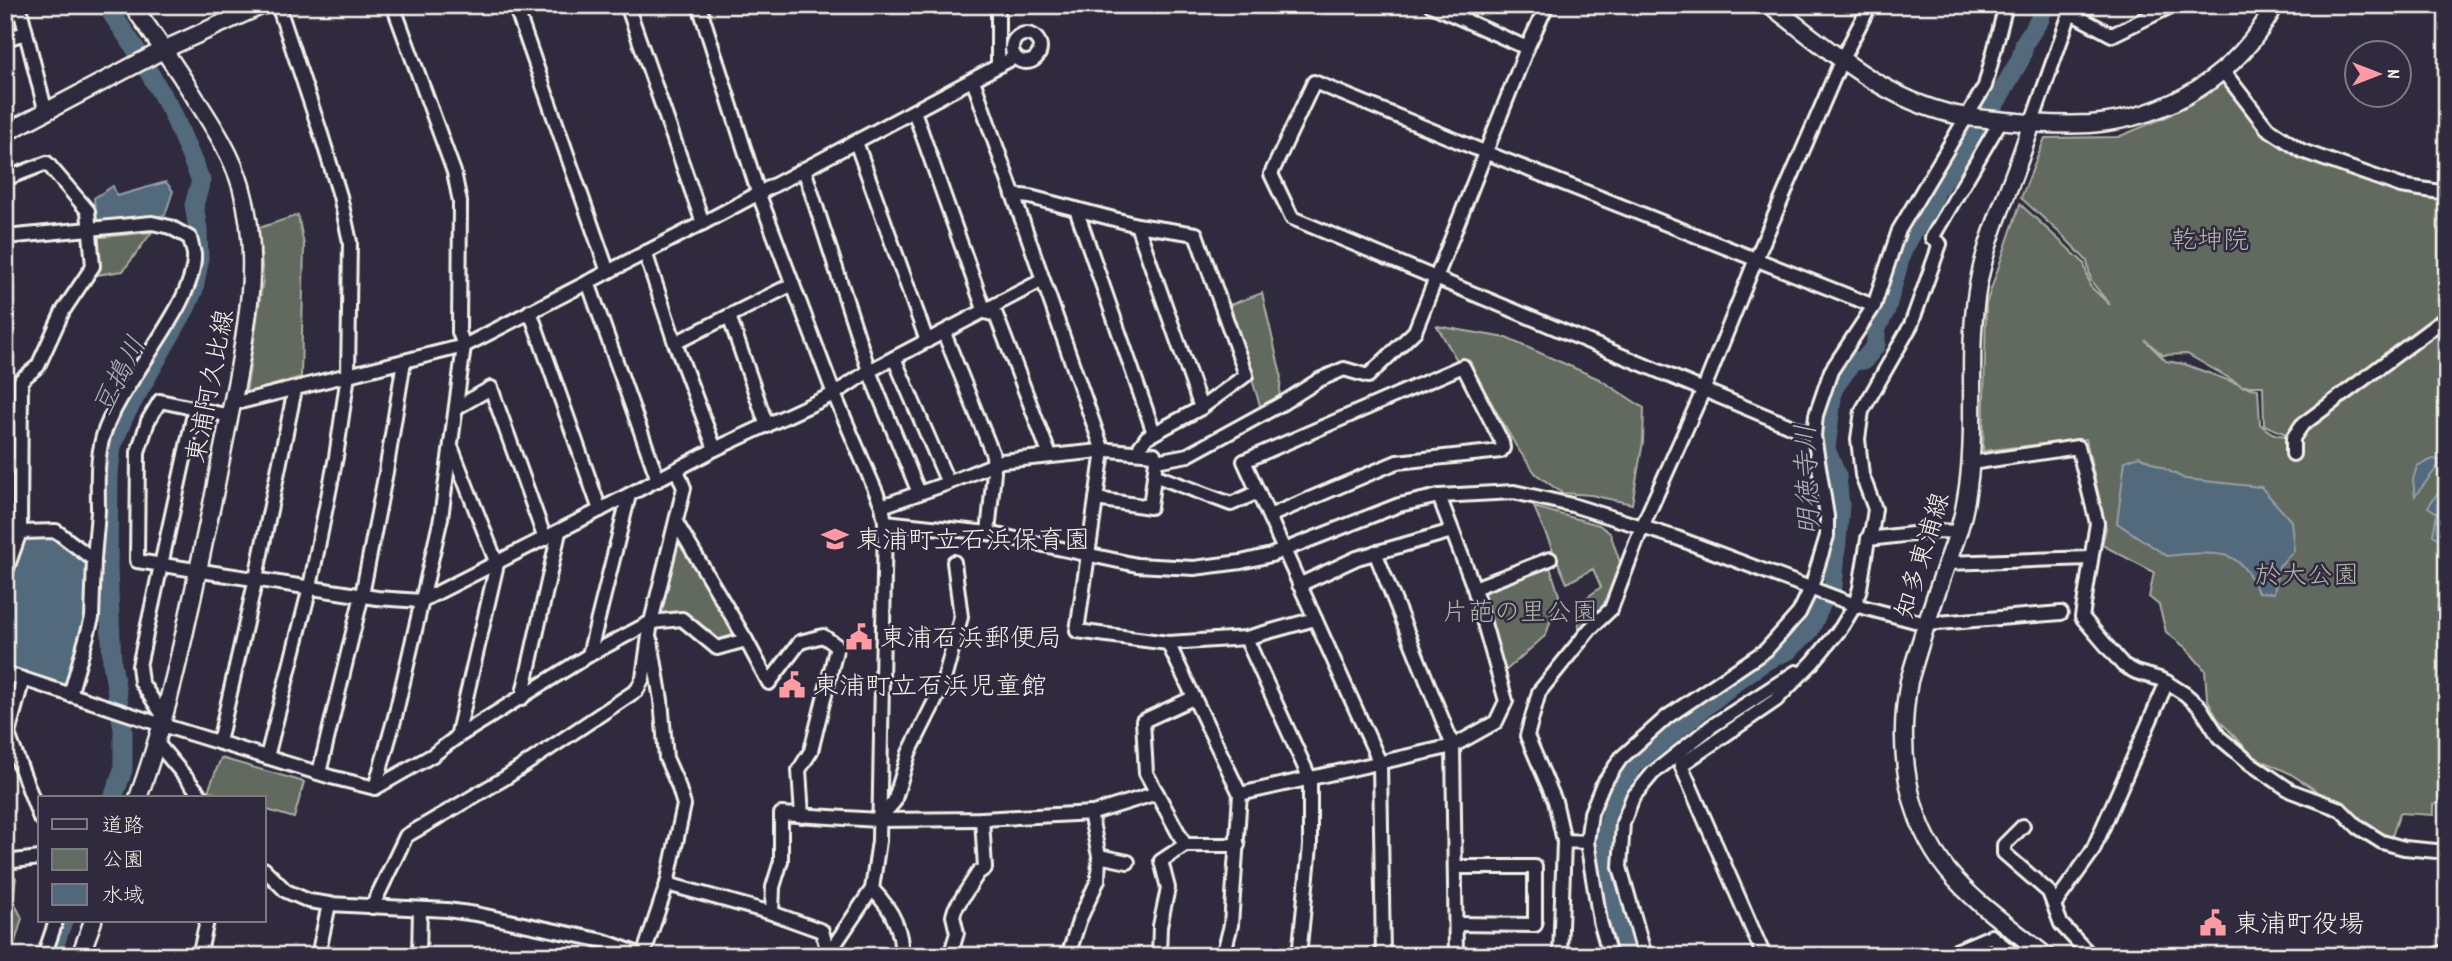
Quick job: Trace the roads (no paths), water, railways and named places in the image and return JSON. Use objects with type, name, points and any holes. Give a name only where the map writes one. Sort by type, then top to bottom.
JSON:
[{"type":"main road","name":"東浦阿久比線","points":[[132,5],[165,49],[217,130],[232,160],[247,212],[253,274],[248,320],[198,570],[157,743],[139,796]]},
{"type":"main road","points":[[1770,5],[1842,59],[1890,92],[1910,102],[1948,114],[1969,117],[2089,124],[2138,116],[2184,98],[2223,71],[2248,46],[2275,5]]},
{"type":"main road","points":[[5,133],[165,49],[255,7]]},
{"type":"main road","name":"知多東浦線","points":[[2032,122],[1993,232],[1976,297],[1972,333],[1971,463],[1966,502],[1926,624],[1905,705],[1904,766],[1912,801],[1948,871],[2002,922],[2046,956]]},
{"type":"main road","points":[[80,956],[93,922]]},
{"type":"street","points":[[19,5],[46,113]]},
{"type":"street","points":[[267,757],[310,587],[337,457],[348,375],[350,242],[340,196],[278,5]]},
{"type":"street","points":[[375,788],[395,717],[441,518],[464,346],[459,332],[458,192],[454,173],[393,5]]},
{"type":"street","points":[[515,5],[608,272]]},
{"type":"street","points":[[627,5],[702,223]]},
{"type":"street","points":[[699,5],[758,192],[834,394],[882,506],[885,522],[879,841],[873,889],[828,954]]},
{"type":"street","points":[[998,5],[998,66]]},
{"type":"street","points":[[1431,5],[1527,48]]},
{"type":"street","points":[[1156,461],[1188,455],[1283,404],[1319,380],[1344,369],[1368,376],[1415,331],[1527,48],[1547,5]]},
{"type":"street","points":[[1560,956],[1563,841],[1555,801],[1527,736],[1539,692],[1590,629],[1611,609],[1642,527],[1703,391],[1756,259],[1842,59],[1870,5]]},
{"type":"street","points":[[1610,956],[1600,920],[1587,842],[1591,813],[1598,795],[1621,758],[1667,717],[1766,650],[1799,613],[1811,587],[1827,536],[1828,516],[1814,436],[1816,415],[1831,371],[1874,306],[1899,230],[1969,117],[1985,86],[2006,5]]},
{"type":"street","points":[[2032,122],[2072,9],[2112,35],[2173,5]]},
{"type":"street","points":[[5,39],[26,33]]},
{"type":"street","points":[[1015,57],[464,346],[295,388],[231,410],[194,409],[160,401],[148,421],[138,452],[137,561],[362,595],[421,601],[715,449],[834,394],[869,371],[1044,280]]},
{"type":"street","points":[[2223,71],[2267,128],[2302,150],[2401,187],[2447,193]]},
{"type":"street","points":[[973,80],[1103,451],[1077,631],[1168,643],[1246,638],[1315,619]]},
{"type":"street","points":[[1814,436],[1292,218],[1271,174],[1314,82],[1874,306]]},
{"type":"street","points":[[914,111],[985,312]]},
{"type":"street","points":[[1764,956],[1681,765],[1776,700],[1813,662],[1841,628],[1855,605],[1875,509],[1861,474],[1858,439],[1862,411],[1911,325],[1940,244],[1932,238],[2001,120]]},
{"type":"street","points":[[856,142],[927,341]]},
{"type":"street","points":[[5,179],[47,163],[88,211],[93,266],[63,311],[38,366],[21,380],[20,532],[5,575]]},
{"type":"street","points":[[804,169],[869,371],[919,494]]},
{"type":"street","points":[[1013,195],[1137,225],[1196,234],[1246,375],[1201,408],[1147,437],[1136,452]]},
{"type":"street","points":[[1076,209],[1154,433]]},
{"type":"street","points":[[5,237],[152,223],[170,227],[190,238],[194,254],[190,275],[177,307],[114,410],[103,435],[97,465],[98,513],[92,618],[70,695]]},
{"type":"street","points":[[1137,225],[1201,408]]},
{"type":"street","points":[[645,252],[675,343],[715,449]]},
{"type":"street","points":[[588,282],[658,480]]},
{"type":"street","points":[[675,343],[793,284]]},
{"type":"street","points":[[530,311],[600,510]]},
{"type":"street","points":[[985,312],[996,315],[1050,456]]},
{"type":"street","points":[[729,316],[768,426]]},
{"type":"street","points":[[2293,454],[2292,438],[2302,425],[2447,317]]},
{"type":"street","points":[[944,334],[993,455],[988,533]]},
{"type":"street","points":[[894,358],[948,483]]},
{"type":"street","points":[[318,773],[362,595],[404,361]]},
{"type":"street","points":[[1269,516],[1398,462],[1501,451],[1502,442],[1463,366],[1244,461],[1380,763],[1383,956]]},
{"type":"street","points":[[219,742],[295,388]]},
{"type":"street","points":[[456,408],[491,388],[545,539]]},
{"type":"street","points":[[161,722],[141,682],[139,666],[194,409]]},
{"type":"street","points":[[451,446],[497,564],[457,737]]},
{"type":"street","points":[[1971,463],[2078,447],[2097,523],[2082,617],[2123,665],[2166,682],[2185,694],[2200,707],[2219,737],[2291,790],[2340,810],[2358,827],[2382,842],[2404,848],[2447,852]]},
{"type":"street","points":[[882,506],[994,464],[1103,451],[1154,454],[1156,461],[1150,507],[1096,499]]},
{"type":"street","points":[[5,465],[20,465]]},
{"type":"street","points":[[372,906],[406,836],[505,778],[637,690],[643,678],[652,622],[684,488],[677,470]]},
{"type":"street","points":[[1154,475],[1231,504],[1258,492]]},
{"type":"street","points":[[885,522],[988,533],[1137,565],[1194,568],[1241,562],[1285,550],[1399,505],[1439,496],[1514,492],[1572,506],[1677,538],[1855,605],[1926,624],[2061,613]]},
{"type":"street","points":[[589,655],[629,495]]},
{"type":"street","points":[[1240,794],[1453,746],[1496,722],[1506,701],[1474,588],[1439,496]]},
{"type":"street","points":[[677,524],[769,683],[800,642],[823,636],[837,646],[811,751],[799,770],[802,816]]},
{"type":"street","points":[[20,532],[56,531],[94,560]]},
{"type":"street","points":[[522,698],[559,531]]},
{"type":"street","points":[[1299,585],[1375,552],[1452,531]]},
{"type":"street","points":[[1868,539],[1939,531],[1958,532]]},
{"type":"street","points":[[1375,552],[1453,746],[1456,956]]},
{"type":"street","points":[[1947,563],[2090,558]]},
{"type":"street","points":[[1474,588],[1550,559]]},
{"type":"street","points":[[878,820],[894,802],[909,753],[942,687],[961,617],[954,562]]},
{"type":"street","points":[[5,673],[318,773],[375,788],[433,755],[457,737],[589,655],[652,622],[682,619],[717,648],[746,640]]},
{"type":"street","points":[[266,871],[286,891],[309,901],[476,914],[604,941],[643,955],[667,884],[684,804],[666,758],[661,700],[651,643],[652,622]]},
{"type":"street","points":[[639,629],[645,661]]},
{"type":"street","points":[[1246,638],[1310,779],[1310,846],[1299,956]]},
{"type":"street","points":[[1168,643],[1240,794],[1231,925],[1223,956]]},
{"type":"street","points":[[1645,956],[1620,867],[1623,823],[1633,797],[1653,773],[1712,726],[1813,662]]},
{"type":"street","points":[[23,679],[8,734],[10,758],[38,814]]},
{"type":"street","points":[[2054,905],[2092,852],[2166,682]]},
{"type":"street","points":[[1185,845],[1146,773],[1143,721],[1193,698]]},
{"type":"street","points":[[157,743],[200,796]]},
{"type":"street","points":[[772,914],[773,887],[781,861],[781,814],[878,820],[982,819],[1090,813],[1118,807],[1157,793]]},
{"type":"street","points":[[1068,956],[1079,921],[1098,880],[1099,856],[1090,813]]},
{"type":"street","points":[[950,956],[957,933],[953,916],[955,909],[986,865],[982,819]]},
{"type":"street","points":[[2022,826],[2004,845],[2004,853],[2049,892],[2061,924],[2091,956]]},
{"type":"street","points":[[1563,841],[1587,842]]},
{"type":"street","points":[[1159,956],[1160,926],[1168,888],[1161,861],[1185,845],[1238,845]]},
{"type":"street","points":[[1099,856],[1128,862]]},
{"type":"street","points":[[5,862],[38,858]]},
{"type":"street","points":[[1456,867],[1535,867],[1535,925],[1456,923]]},
{"type":"street","points":[[667,884],[822,931],[828,954]]},
{"type":"street","points":[[873,889],[894,918],[902,946],[901,956]]},
{"type":"street","points":[[318,956],[329,904]]},
{"type":"street","points":[[419,956],[420,909]]},
{"type":"street","points":[[44,956],[56,922]]},
{"type":"street","points":[[199,956],[207,922]]},
{"type":"street","points":[[1944,956],[1991,936],[2016,956]]},
{"type":"street","points":[[2434,956],[2447,951]]},
{"type":"water","points":[[166,182],[173,191],[165,215],[103,224],[96,219],[94,198],[113,186],[117,196]]},
{"type":"water","points":[[2139,456],[2185,479],[2261,487],[2291,521],[2294,551],[2279,566],[2274,593],[2258,592],[2235,559],[2208,554],[2167,556],[2117,523],[2125,461]]},
{"type":"water","points":[[2433,459],[2442,461],[2415,496],[2413,480],[2417,466]]},
{"type":"water","points":[[2447,479],[2445,543],[2433,535],[2437,513],[2428,507]]},
{"type":"water","points":[[55,535],[89,562],[88,615],[67,686],[5,667],[5,596],[25,536]]},
{"type":"waterway","name":"豆搗川","points":[[106,5],[135,48],[172,112],[201,181],[194,205],[199,262],[194,289],[124,417],[112,446],[109,472],[108,569],[112,663],[123,729],[123,770],[114,796]]},
{"type":"waterway","name":"明徳寺川","points":[[1626,956],[1603,849],[1613,804],[1632,766],[1738,680],[1767,660],[1789,650],[1810,630],[1833,587],[1840,506],[1837,476],[1826,449],[1833,389],[1853,361],[1864,360],[1876,345],[1876,330],[1886,310],[1902,252],[1914,230],[1928,213],[1936,191],[1996,102],[2021,58],[2025,42],[2040,19],[2043,5]]},
{"type":"waterway","name":"豆搗川","points":[[51,956],[63,922]]},
{"type":"place","name":"東浦町立石浜保育園","points":[[835,539]]},
{"type":"place","name":"東浦石浜郵便局","points":[[859,637]]},
{"type":"place","name":"東浦町立石浜児童館","points":[[792,685]]},
{"type":"place","name":"東浦町役場","points":[[2213,923]]},
{"type":"park label","name":"乾坤院","points":[[2210,239]]},
{"type":"park label","name":"於大公園","points":[[2307,574]]},
{"type":"park label","name":"片葩の里公園","points":[[1520,611]]}]
